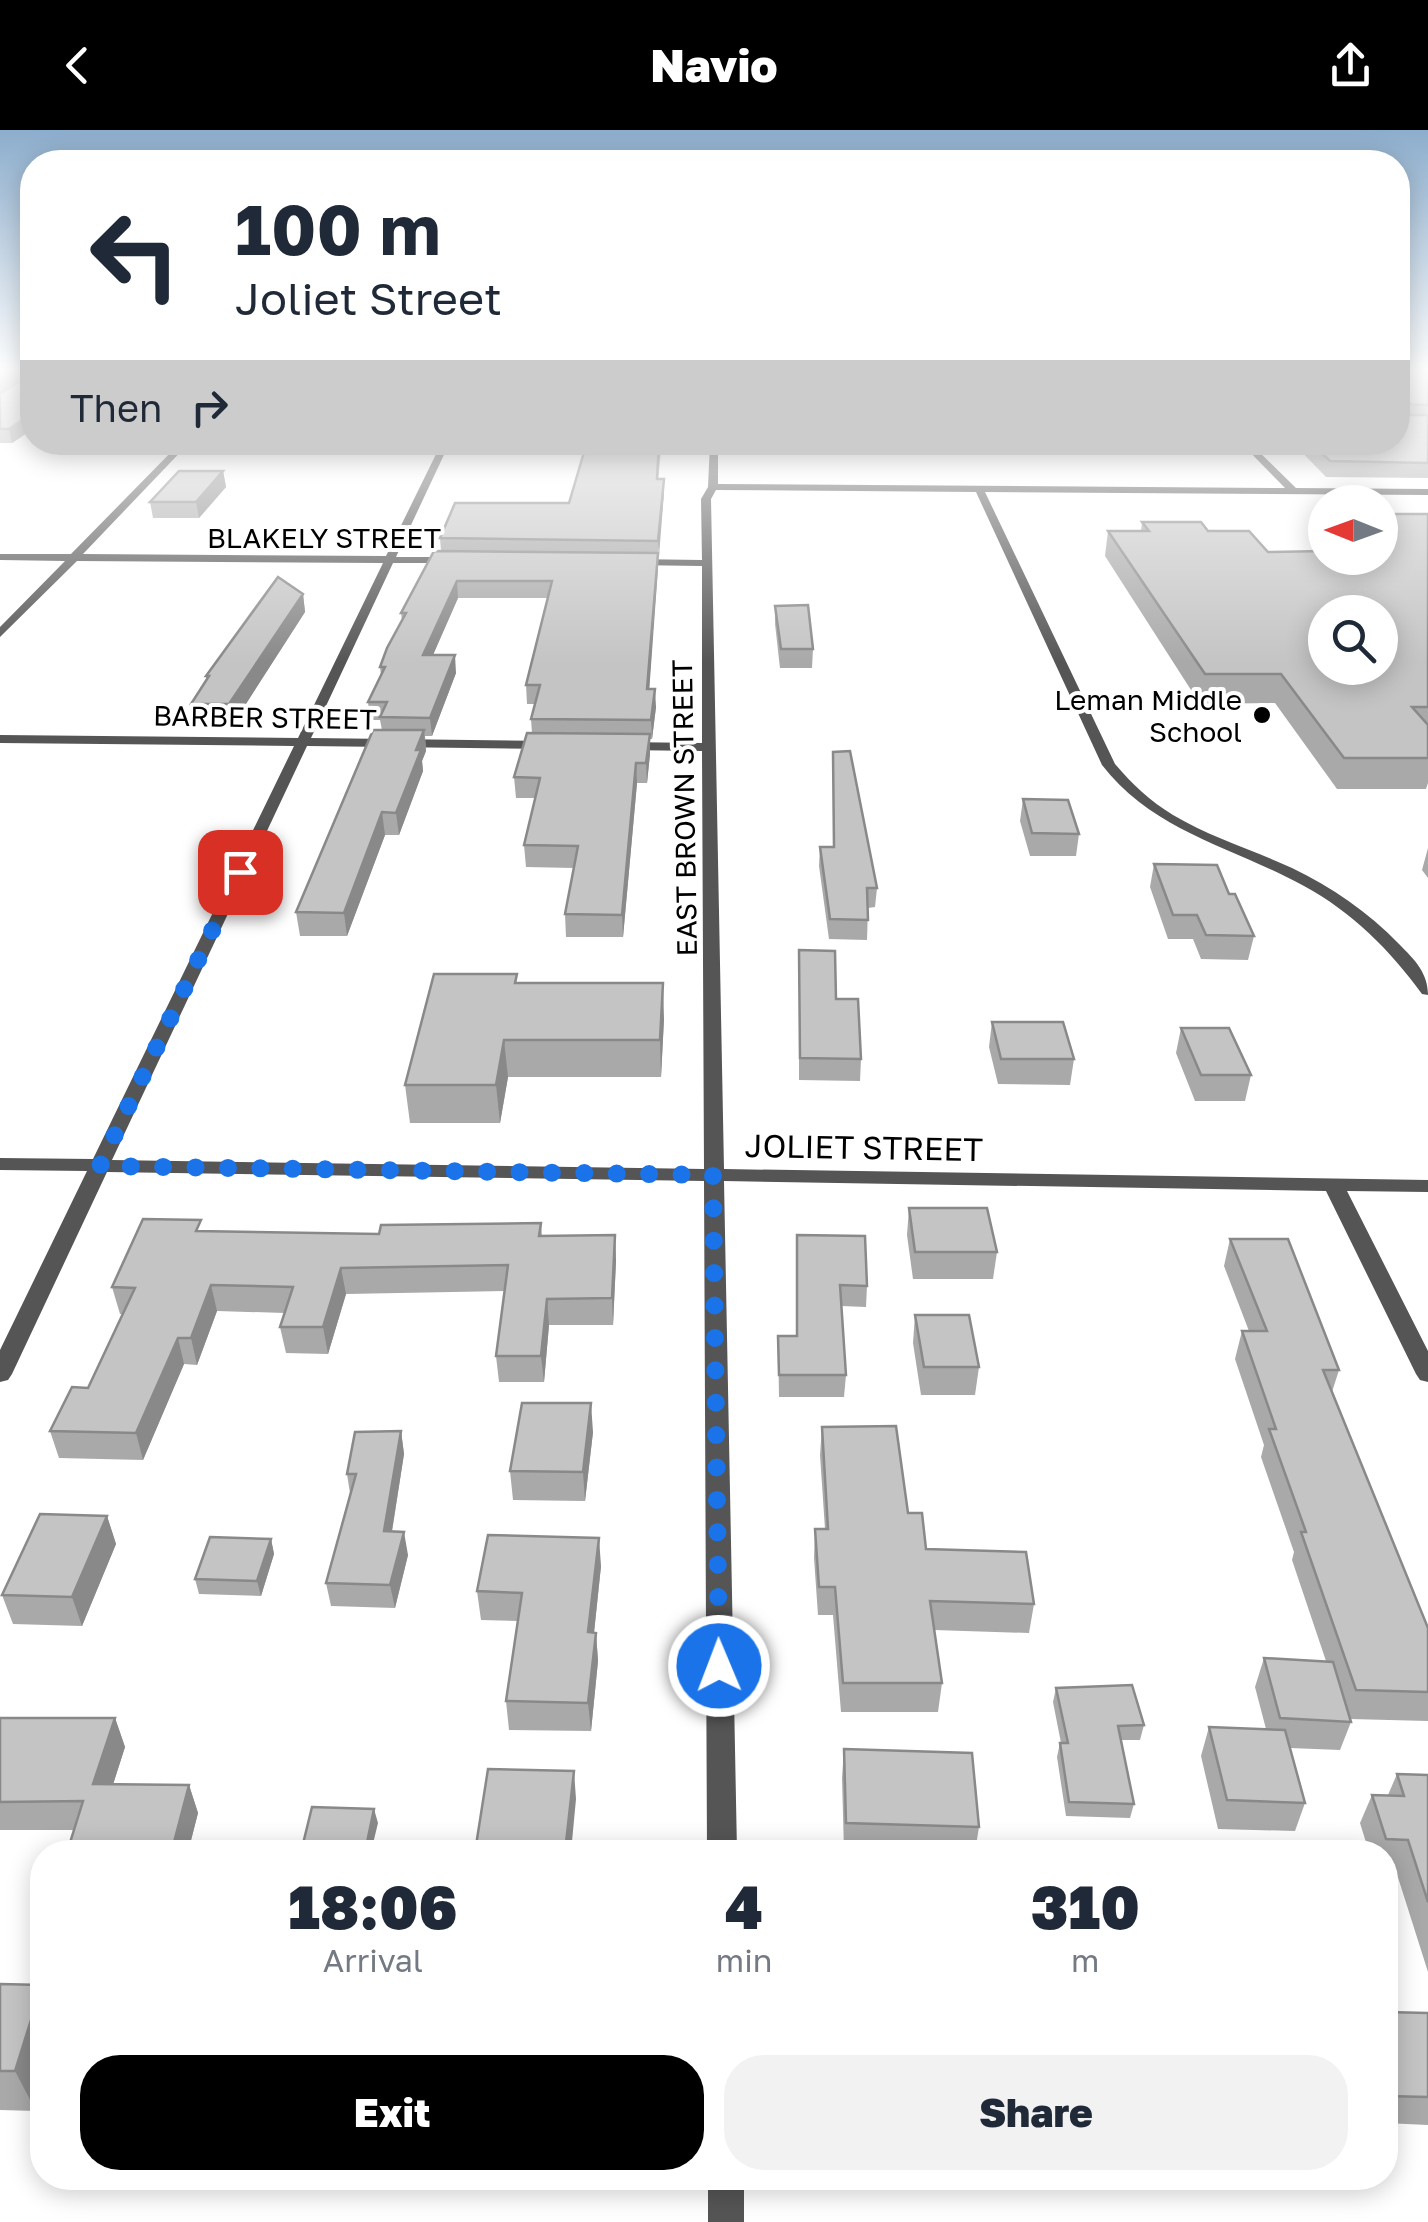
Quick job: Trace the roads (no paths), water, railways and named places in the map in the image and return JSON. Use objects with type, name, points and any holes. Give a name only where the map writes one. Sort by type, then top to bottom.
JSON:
[{"type":"street","points":[[0,634],[160,469]]},
{"type":"street","points":[[0,1374],[433,469]]},
{"type":"street","name":"EAST BROWN STREET","points":[[713,469],[713,487],[706,499],[722,1840]]},
{"type":"street","points":[[1271,469],[1293,491]]},
{"type":"street","points":[[713,487],[1428,492]]},
{"type":"street","points":[[979,489],[1109,765],[1121,782],[1154,811],[1186,829],[1288,872],[1357,913],[1390,941],[1428,990]]},
{"type":"street","name":"BLAKELY STREET","points":[[0,556],[469,560]]},
{"type":"street","points":[[620,562],[707,562]]},
{"type":"street","name":"BARBER STREET","points":[[0,739],[562,745]]},
{"type":"street","points":[[598,746],[709,747]]},
{"type":"street","name":"JOLIET STREET","points":[[0,1164],[1428,1186]]},
{"type":"street","points":[[1333,1184],[1428,1374]]},
{"type":"street","points":[[726,2190],[726,2222]]},
{"type":"place","name":"Leman Middle School","points":[[1262,715]]}]
